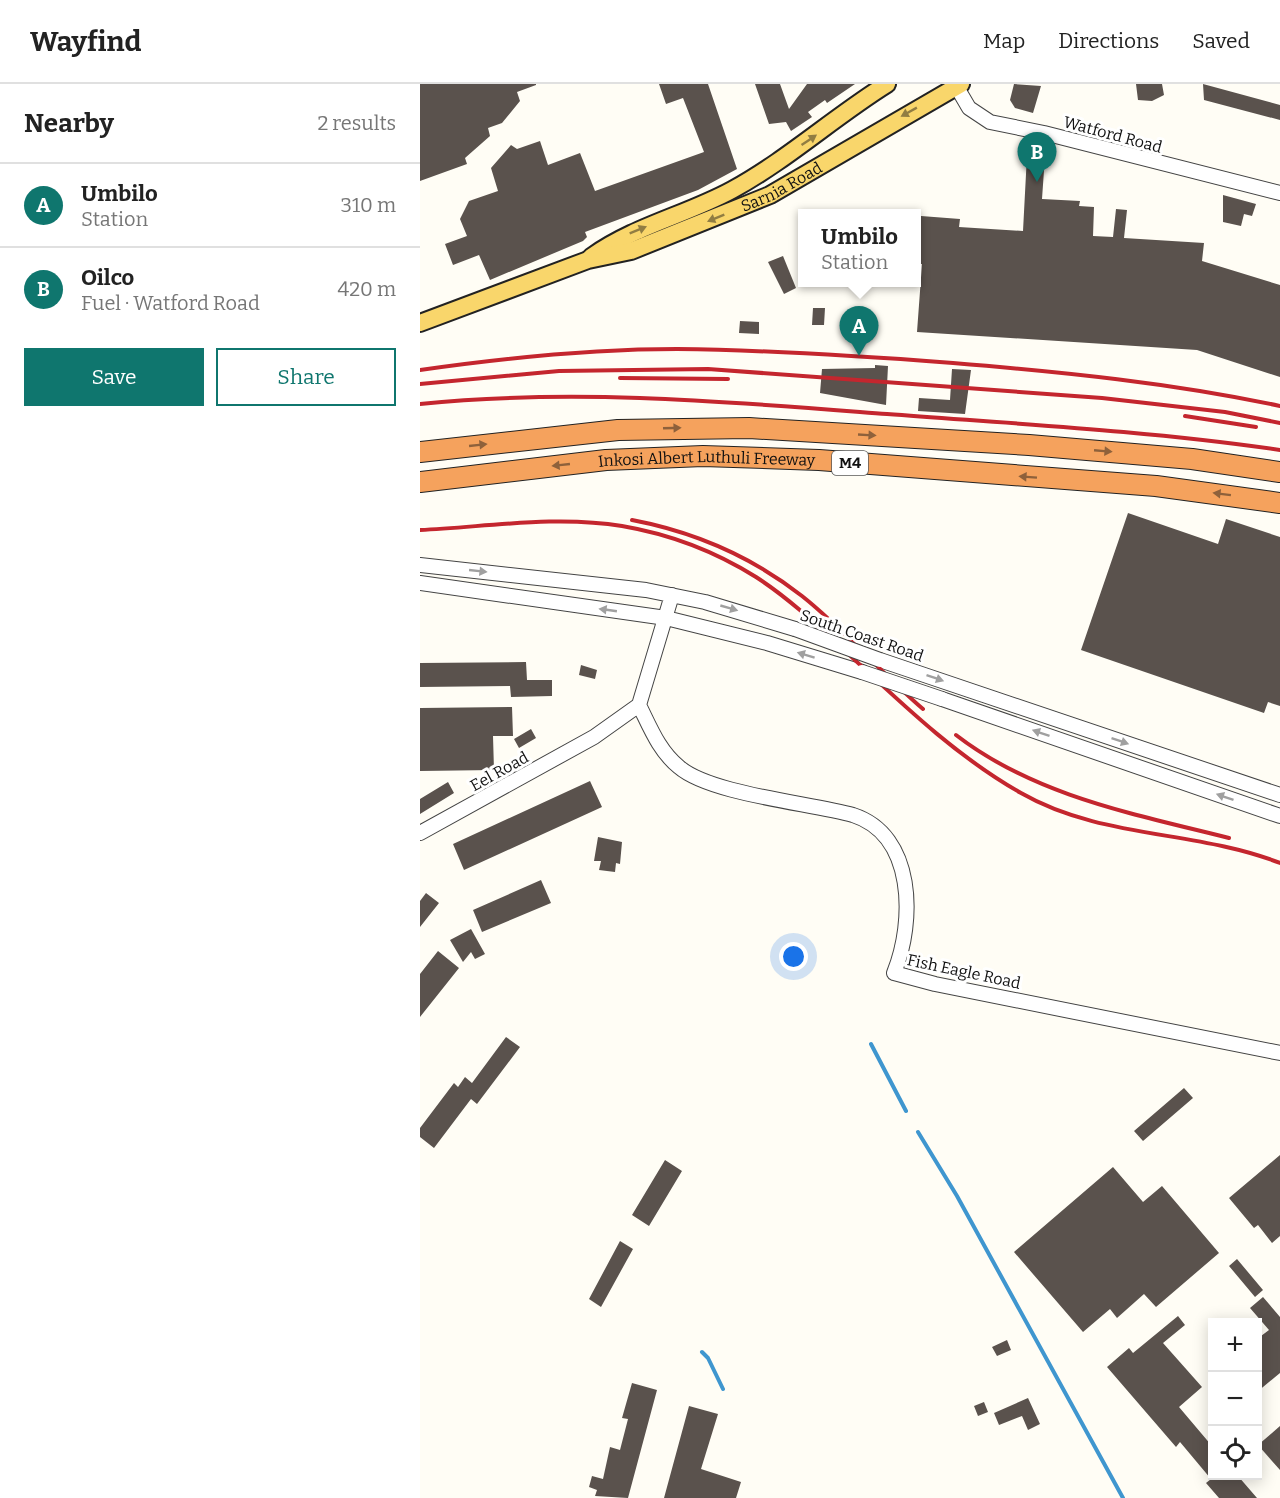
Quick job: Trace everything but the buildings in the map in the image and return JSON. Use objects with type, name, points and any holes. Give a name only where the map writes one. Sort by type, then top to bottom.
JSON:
[{"type":"highway","name":"Inkosi Albert Luthuli Freeway","points":[[420,452],[618,430],[749,428],[1029,445],[1192,459],[1280,472]]},
{"type":"highway","name":"Inkosi Albert Luthuli Freeway","points":[[420,482],[606,460],[704,456],[819,460],[1156,486],[1280,503]]},
{"type":"main road","name":"Sarnia Road","points":[[588,260],[624,236],[731,191],[887,84]]},
{"type":"main road","name":"Sarnia Road","points":[[420,323],[588,260],[631,251],[770,195],[957,85]]},
{"type":"street","name":"Watford Road","points":[[957,85],[969,108],[990,122],[1044,133],[1280,193]]},
{"type":"street","name":"South Coast Road","points":[[420,565],[605,584],[705,602],[795,629],[880,660],[1280,795]]},
{"type":"street","points":[[420,583],[666,618],[767,643],[862,672],[1280,816]]},
{"type":"street","points":[[639,705],[672,595]]},
{"type":"street","name":"Eel Road","points":[[420,833],[613,726],[639,705]]},
{"type":"street","name":"Fish Eagle Road","points":[[639,705],[662,750],[679,768],[695,778],[740,791],[853,814],[883,831],[899,856],[905,897],[905,940],[894,973],[935,984],[1280,1053]]},
{"type":"waterway","points":[[871,1044],[906,1111]]},
{"type":"waterway","points":[[918,1132],[957,1196],[1123,1498]]},
{"type":"waterway","points":[[702,1352],[708,1358],[723,1389]]},
{"type":"railway","points":[[420,370],[580,352],[677,349],[780,352],[953,363],[1076,374],[1199,391],[1280,406]]},
{"type":"railway","points":[[420,384],[559,371],[708,369],[1102,398],[1225,412],[1280,423]]},
{"type":"railway","points":[[620,378],[728,379]]},
{"type":"railway","points":[[420,404],[537,397],[712,401],[1084,429],[1280,450]]},
{"type":"railway","points":[[1185,416],[1256,427]]},
{"type":"railway","points":[[632,520],[700,539],[763,569],[802,596],[833,623],[923,709]]},
{"type":"railway","points":[[420,530],[546,522],[597,523],[640,529],[692,545],[741,568],[779,593],[927,726],[973,762],[1021,793],[1052,808],[1083,819],[1248,852],[1280,863]]},
{"type":"railway","points":[[956,735],[987,756],[1052,788],[1122,811],[1229,838]]},
{"type":"place","name":"Oilco","points":[[1037,182]]},
{"type":"place","name":"Umbilo","points":[[859,356]]}]
